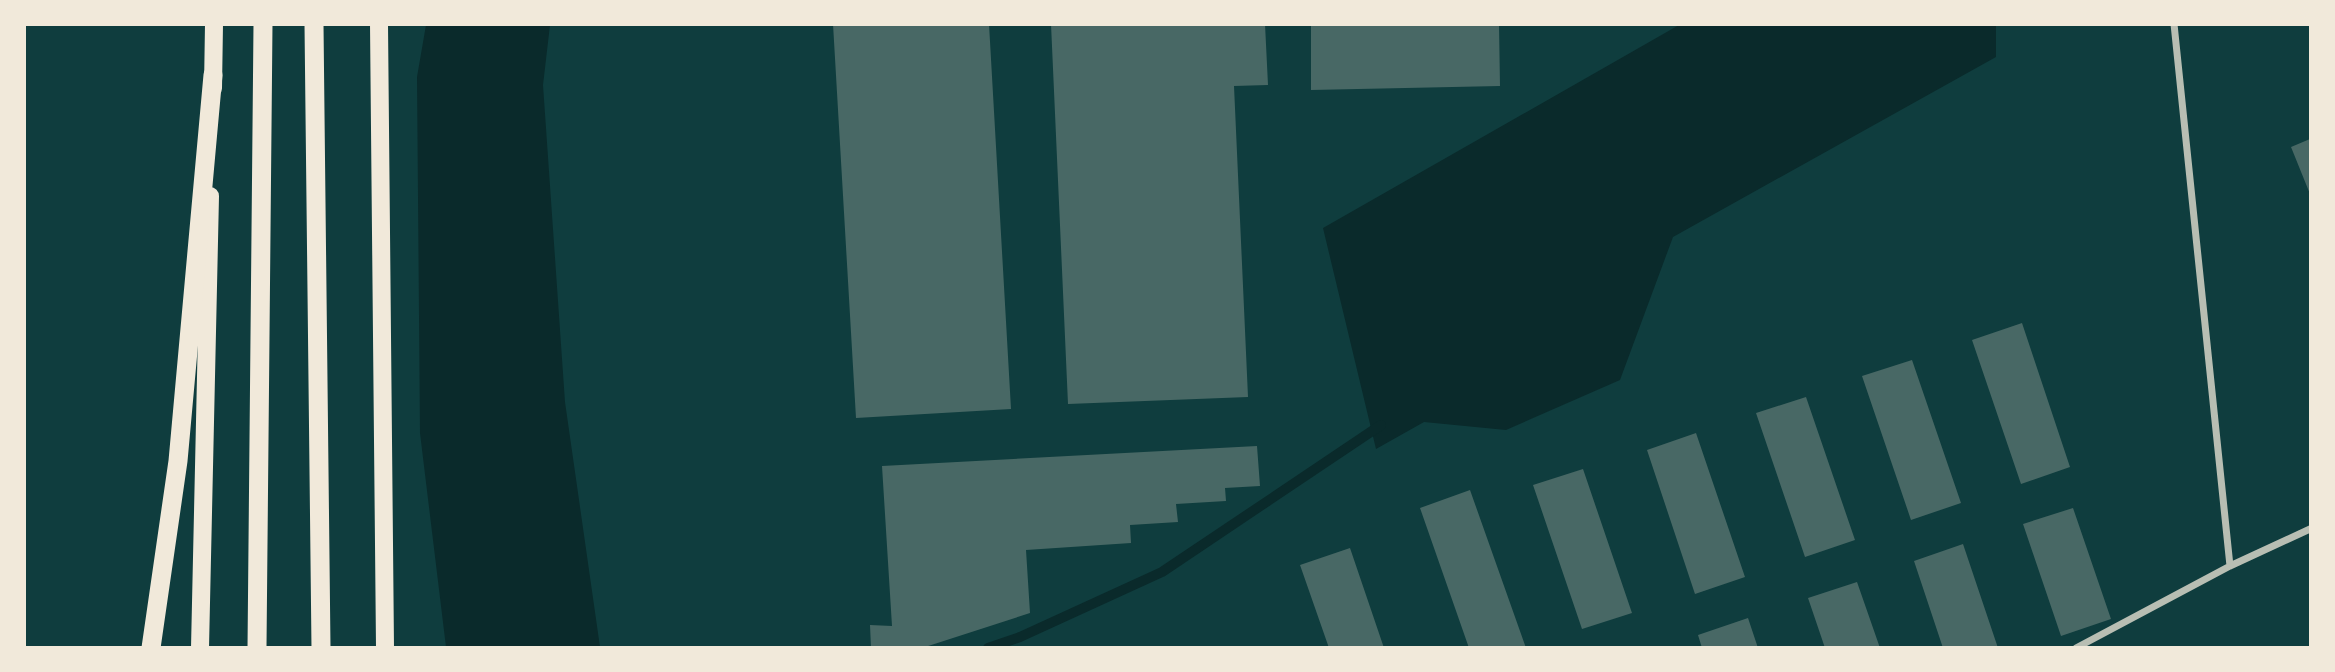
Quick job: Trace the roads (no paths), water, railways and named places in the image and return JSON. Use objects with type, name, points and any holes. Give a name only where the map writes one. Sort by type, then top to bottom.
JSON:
[{"type":"highway","points":[[257,648],[263,24]]},
{"type":"highway","points":[[314,24],[321,648]]},
{"type":"highway","points":[[151,648],[177,461],[213,75]]},
{"type":"highway","points":[[160,648],[193,396],[213,75]]},
{"type":"main road","points":[[200,648],[214,24]]},
{"type":"main road","points":[[379,24],[386,648]]},
{"type":"street","points":[[2175,24],[2230,566]]},
{"type":"street","points":[[2077,648],[2230,566],[2311,529]]},
{"type":"water","points":[[426,25],[550,25],[543,85],[565,402],[600,647],[446,647],[420,433],[417,77]]},
{"type":"water","points":[[1679,25],[1996,25],[1996,57],[1673,237],[1620,380],[1506,430],[1424,422],[1376,449],[1323,228]]},
{"type":"waterway","points":[[988,648],[1020,637],[1162,572],[1381,425]]}]
